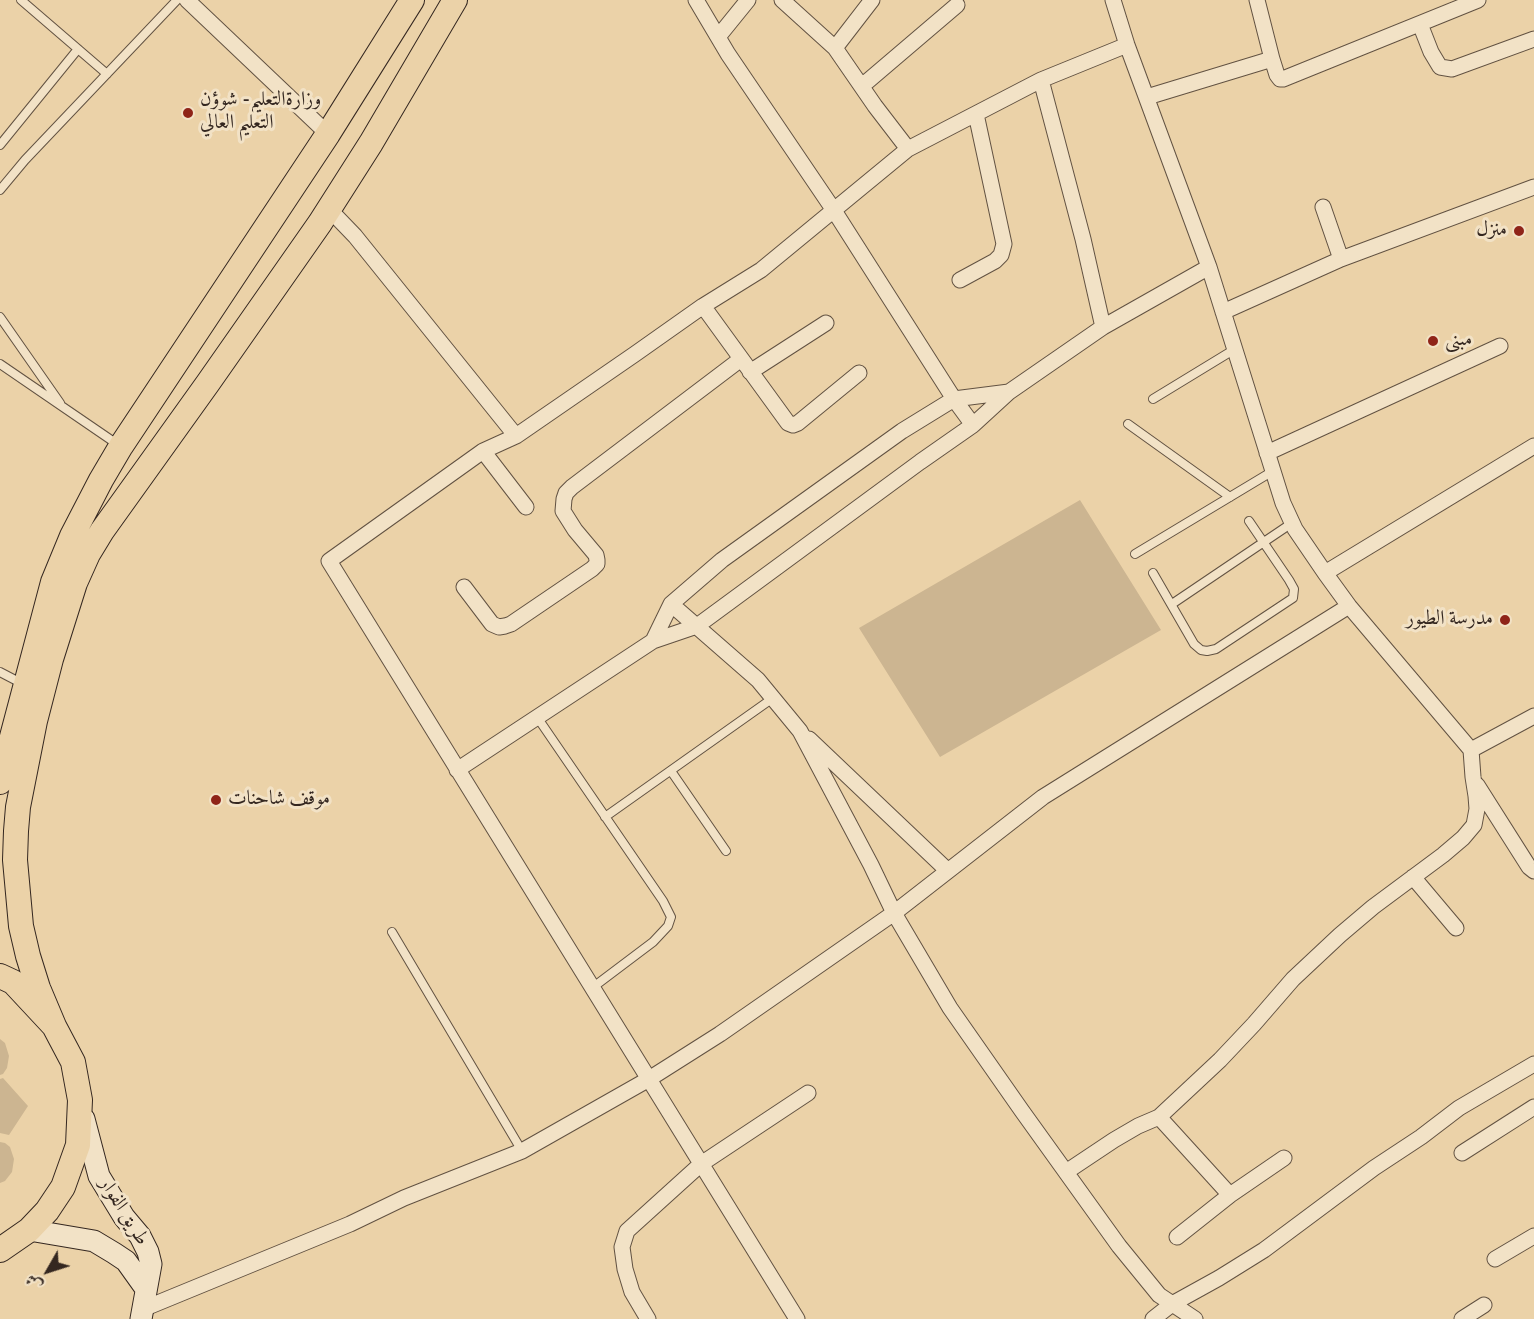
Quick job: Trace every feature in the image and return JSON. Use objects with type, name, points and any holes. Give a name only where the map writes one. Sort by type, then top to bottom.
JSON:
[{"type":"highway","points":[[0,782],[53,582],[82,517],[121,446],[328,134],[412,0]]},
{"type":"highway","points":[[0,1250],[29,1230],[48,1211],[63,1187],[78,1145],[80,1100],[73,1062],[54,1026],[28,956],[21,926],[15,860],[18,807],[35,721],[51,659],[75,583],[88,554],[102,531],[215,374],[329,209],[371,143],[455,0]]},
{"type":"highway","points":[[0,976],[13,982],[54,1026]]},
{"type":"main road","name":"طريق الفوار","points":[[80,1100],[99,1176],[124,1217],[140,1236],[151,1264],[143,1305]]},
{"type":"main road","name":"طريق الفوار","points":[[29,1230],[94,1241],[114,1253],[126,1262],[143,1305]]},
{"type":"street","points":[[187,0],[328,134]]},
{"type":"street","points":[[696,0],[728,54],[833,209],[954,399],[974,425]]},
{"type":"street","points":[[718,37],[748,0]]},
{"type":"street","points":[[782,0],[836,48],[908,149]]},
{"type":"street","points":[[836,48],[872,0]]},
{"type":"street","points":[[1066,1172],[1114,1140],[1159,1117],[1220,1060],[1293,979],[1332,942],[1364,914],[1463,838],[1474,825],[1477,803],[1472,750],[1349,606],[1292,523],[1283,503],[1209,267],[1127,45],[1113,0]]},
{"type":"street","points":[[1257,0],[1272,59],[1280,79],[1478,0]]},
{"type":"street","points":[[862,86],[957,5]]},
{"type":"street","points":[[1420,24],[1440,68],[1452,69],[1534,39]]},
{"type":"street","points":[[797,1319],[328,561],[483,452],[516,436],[703,306],[761,270],[908,149],[1041,80],[1127,45]]},
{"type":"street","points":[[1147,97],[1272,59]]},
{"type":"street","points":[[1041,80],[1083,238],[1103,327]]},
{"type":"street","points":[[960,280],[995,261],[1001,255],[1004,244],[976,114]]},
{"type":"street","points":[[1223,312],[1341,259],[1534,188]]},
{"type":"street","points":[[1323,207],[1341,259]]},
{"type":"street","points":[[329,209],[355,236],[516,436]]},
{"type":"street","points":[[457,770],[653,640],[696,626],[974,425],[1009,392],[1103,327],[1209,267]]},
{"type":"street","points":[[703,306],[788,423],[793,425],[798,423],[859,374]]},
{"type":"street","points":[[464,587],[492,624],[499,627],[511,624],[592,569],[597,564],[596,555],[575,530],[563,511],[564,499],[572,487],[746,365],[825,323]]},
{"type":"street","points":[[1267,453],[1500,346]]},
{"type":"street","points":[[653,640],[671,604],[722,560],[902,431],[954,399],[1009,392]]},
{"type":"street","points":[[1325,573],[1534,446]]},
{"type":"street","points":[[483,452],[526,507]]},
{"type":"street","points":[[671,604],[758,680],[800,731],[948,871]]},
{"type":"street","points":[[143,1305],[350,1224],[404,1198],[522,1151],[649,1079],[720,1034],[894,913],[1043,797],[1349,606]]},
{"type":"street","points":[[1472,750],[1534,716]]},
{"type":"street","points":[[800,731],[894,913],[950,1008],[1119,1246],[1159,1295],[1195,1319]]},
{"type":"street","points":[[1473,777],[1529,867],[1534,871]]},
{"type":"street","points":[[1413,878],[1456,928]]},
{"type":"street","points":[[1153,1319],[1172,1304],[1220,1278],[1264,1250],[1459,1108],[1534,1064]]},
{"type":"street","points":[[648,1319],[632,1292],[625,1269],[622,1247],[627,1231],[701,1164],[808,1093]]},
{"type":"street","points":[[1462,1153],[1534,1107]]},
{"type":"street","points":[[1159,1117],[1230,1195]]},
{"type":"street","points":[[1177,1237],[1230,1195],[1284,1158]]},
{"type":"street","points":[[1495,1260],[1534,1236]]},
{"type":"street","points":[[1462,1319],[1484,1305]]},
{"type":"lane","points":[[21,0],[107,74]]},
{"type":"lane","points":[[0,190],[25,160],[177,0]]},
{"type":"lane","points":[[0,146],[78,49]]},
{"type":"lane","points":[[0,317],[63,407]]},
{"type":"lane","points":[[1153,399],[1235,349]]},
{"type":"lane","points":[[0,364],[121,446]]},
{"type":"lane","points":[[1128,424],[1230,496]]},
{"type":"lane","points":[[1135,554],[1273,471]]},
{"type":"lane","points":[[1153,573],[1194,644],[1201,650],[1216,649],[1293,598],[1294,589],[1249,521]]},
{"type":"lane","points":[[1172,604],[1292,523]]},
{"type":"lane","points":[[0,672],[25,684]]},
{"type":"lane","points":[[605,817],[773,698]]},
{"type":"lane","points":[[537,717],[671,917],[668,926],[653,942],[592,988]]},
{"type":"lane","points":[[671,771],[726,851]]},
{"type":"lane","points":[[392,932],[522,1151]]},
{"type":"shaded area","points":[[1080,500],[1161,630],[940,757],[859,628]]},
{"type":"shaded area","points":[[0,1039],[5,1043],[9,1056],[7,1068],[0,1075]]},
{"type":"shaded area","points":[[3,1078],[28,1106],[9,1135],[0,1133],[0,1079]]},
{"type":"shaded area","points":[[0,1142],[10,1147],[14,1159],[12,1172],[5,1181],[0,1183]]},
{"type":"place","name":"وزارةالتعليم- شوؤن التعليم العالي","points":[[188,113]]},
{"type":"place","name":"منزل","points":[[1519,231]]},
{"type":"place","name":"مبنى","points":[[1433,341]]},
{"type":"place","name":"مدرسة الطيور","points":[[1505,620]]},
{"type":"place","name":"موقف شاحنات","points":[[216,800]]}]
